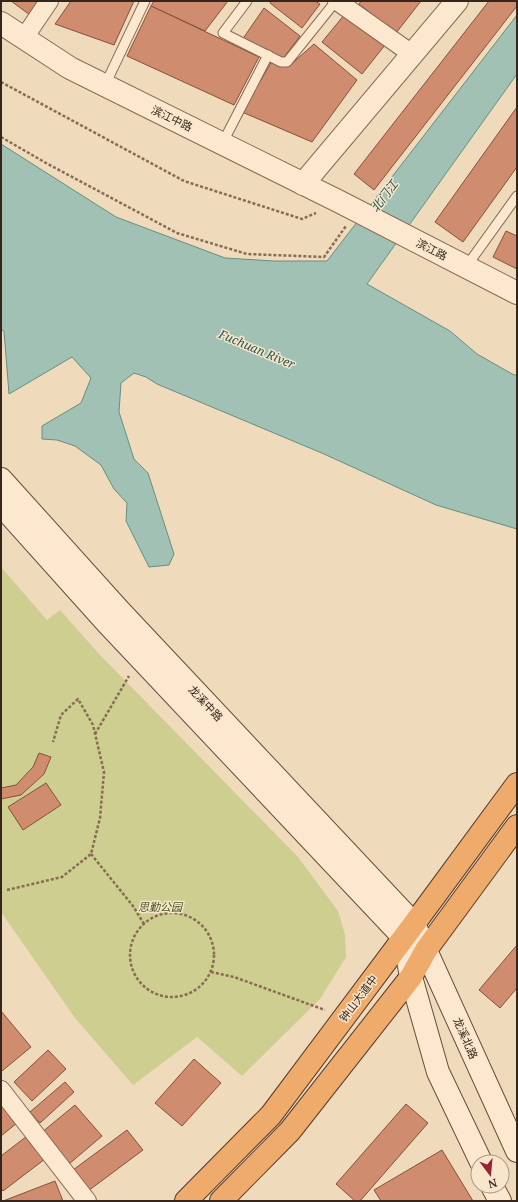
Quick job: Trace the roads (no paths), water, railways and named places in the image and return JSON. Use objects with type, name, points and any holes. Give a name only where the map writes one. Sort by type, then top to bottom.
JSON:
[{"type":"highway","name":"钟山大道中","points":[[186,1201],[271,1115],[517,784]]},
{"type":"highway","points":[[221,1201],[290,1131],[411,977],[426,950],[517,826]]},
{"type":"main road","points":[[303,184],[457,1]]},
{"type":"main road","name":"滨江中路","points":[[1,23],[70,68],[348,206]]},
{"type":"main road","name":"滨江路","points":[[348,206],[517,293]]},
{"type":"main road","name":"龙溪中路","points":[[1,479],[409,931]]},
{"type":"main road","name":"龙溪中路","points":[[1,505],[140,658],[409,931]]},
{"type":"main road","points":[[409,931],[411,977],[438,1072],[477,1154]]},
{"type":"main road","name":"龙溪北路","points":[[409,931],[426,950],[517,1151]]},
{"type":"street","points":[[24,38],[49,1]]},
{"type":"street","points":[[336,1],[412,54]]},
{"type":"street","points":[[1,1090],[87,1201]]},
{"type":"lane","points":[[105,85],[145,1]]},
{"type":"lane","points":[[247,1],[223,33],[281,62],[287,62],[336,1]]},
{"type":"lane","points":[[222,144],[268,55]]},
{"type":"lane","points":[[466,267],[517,196]]},
{"type":"water","points":[[517,15],[517,74],[367,284],[450,331],[477,354],[514,375],[517,375],[517,529],[436,505],[324,454],[134,373],[121,383],[119,412],[134,459],[148,473],[174,554],[169,565],[149,567],[126,521],[127,503],[114,489],[101,465],[75,446],[57,440],[42,439],[42,426],[81,403],[91,378],[72,357],[9,394],[4,331],[1,330],[1,144],[116,217],[225,258],[274,261],[327,261]]},
{"type":"water label","name":"北门江","points":[[384,196]]},
{"type":"water label","name":"Fuchuan River","points":[[257,349]]},
{"type":"park label","name":"思勤公园","points":[[160,906]]}]
